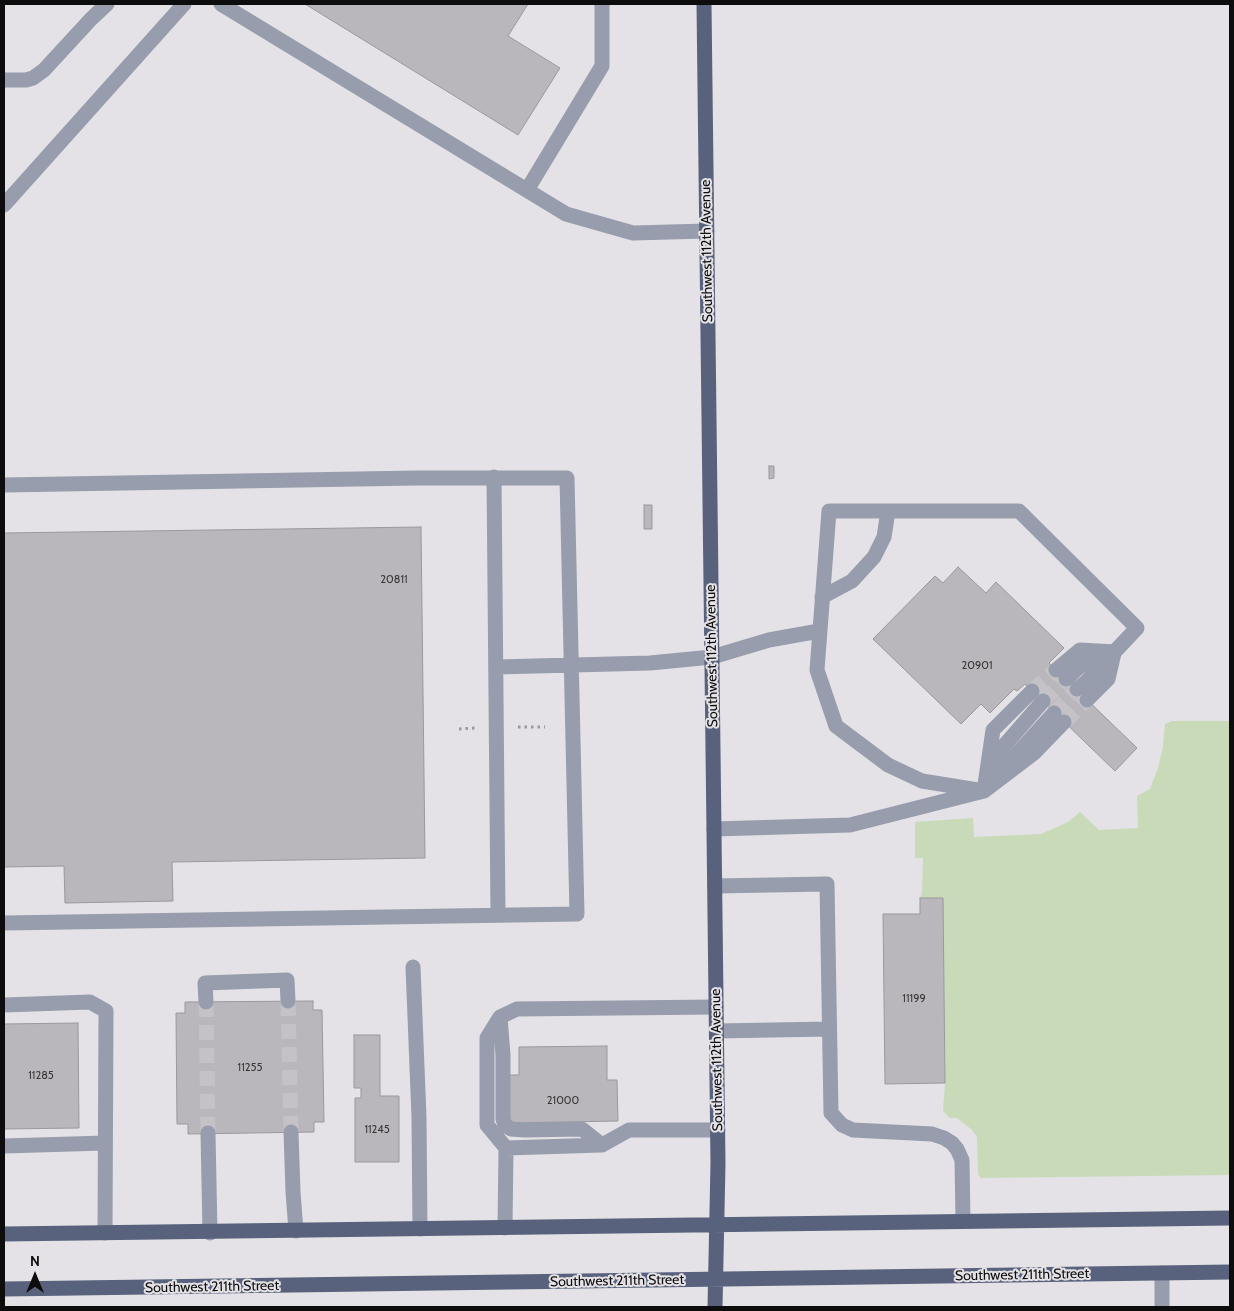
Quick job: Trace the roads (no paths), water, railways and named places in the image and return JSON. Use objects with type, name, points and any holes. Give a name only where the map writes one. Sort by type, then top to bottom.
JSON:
[{"type":"main road","name":"Southwest 112th Avenue","points":[[704,4],[718,1130],[718,1224],[715,1307]]},
{"type":"main road","points":[[4,1234],[1230,1218]]},
{"type":"main road","name":"Southwest 211th Street","points":[[4,1289],[1230,1272]]},
{"type":"lane","points":[[4,80],[26,80],[33,78],[44,70],[107,4]]},
{"type":"lane","points":[[4,205],[184,4]]},
{"type":"lane","points":[[221,4],[566,214],[633,232],[707,231]]},
{"type":"lane","points":[[527,190],[602,66],[602,4]]},
{"type":"lane","points":[[4,485],[494,477],[567,478],[577,914],[4,923]]},
{"type":"lane","points":[[494,477],[498,915]]},
{"type":"lane","points":[[984,791],[922,781],[888,765],[836,726],[817,670],[829,511],[1019,511],[1137,628],[1087,681],[1071,685],[1080,650],[1114,652]]},
{"type":"lane","points":[[822,598],[852,581],[874,557],[884,537],[888,511]]},
{"type":"lane","points":[[497,667],[650,663],[712,657],[768,640],[819,631]]},
{"type":"lane","points":[[984,791],[1003,747],[1038,696]]},
{"type":"lane","points":[[714,829],[850,825],[984,791],[1059,717]]},
{"type":"lane","points":[[715,886],[827,884],[831,1113],[837,1122],[853,1130],[932,1134],[952,1143],[962,1160],[963,1221]]},
{"type":"lane","points":[[413,967],[419,1118],[420,1229]]},
{"type":"lane","points":[[206,1002],[206,983],[287,980],[288,1001]]},
{"type":"lane","points":[[4,1005],[90,1002],[106,1011],[105,1233]]},
{"type":"lane","points":[[505,1228],[506,1148],[487,1125],[487,1038],[500,1017],[517,1009],[716,1007]]},
{"type":"lane","points":[[500,1017],[503,1055],[503,1119],[505,1125],[525,1130],[582,1129],[602,1145]]},
{"type":"lane","points":[[717,1031],[829,1029]]},
{"type":"lane","points":[[506,1148],[602,1145],[629,1130],[718,1130]]},
{"type":"lane","points":[[292,1132],[296,1231]]},
{"type":"lane","points":[[208,1133],[210,1232]]},
{"type":"lane","points":[[4,1146],[105,1143]]},
{"type":"lane","points":[[1162,1273],[1162,1307]]},
{"type":"tunnel","points":[[1032,691],[1056,670]]},
{"type":"tunnel","points":[[1043,701],[1066,679]]},
{"type":"tunnel","points":[[1054,713],[1077,689]]},
{"type":"tunnel","points":[[1064,722],[1087,700]]},
{"type":"tunnel","points":[[288,1001],[291,1132]]},
{"type":"tunnel","points":[[206,1002],[208,1133]]}]
